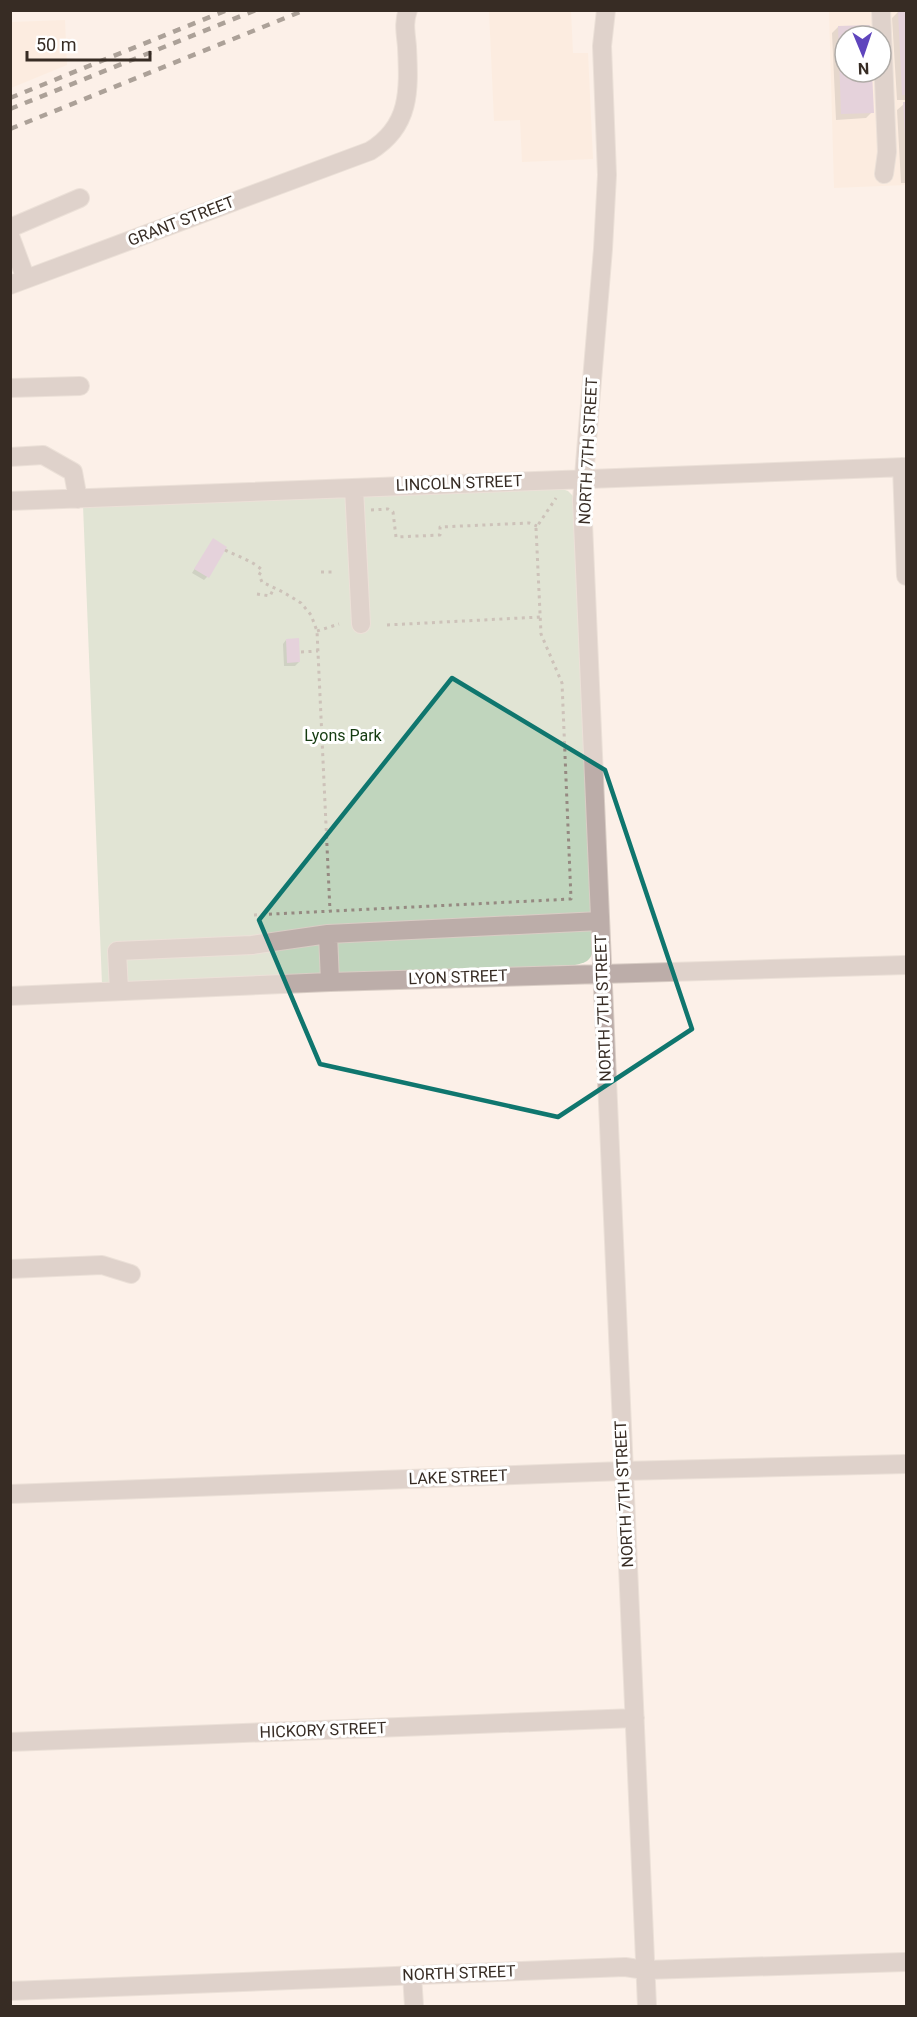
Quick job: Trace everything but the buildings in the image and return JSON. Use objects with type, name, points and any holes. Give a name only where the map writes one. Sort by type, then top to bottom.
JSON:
[{"type":"street","name":"GRANT STREET","points":[[18,282],[370,151],[390,135],[399,123],[406,105],[408,87],[404,24],[408,10]]},
{"type":"street","name":"NORTH 7TH STREET","points":[[606,10],[602,46],[607,175],[603,249],[576,479],[582,500],[647,2007]]},
{"type":"street","points":[[881,10],[887,152],[884,174]]},
{"type":"street","points":[[10,228],[80,198]]},
{"type":"street","points":[[10,236],[18,282]]},
{"type":"street","points":[[10,388],[80,386]]},
{"type":"street","points":[[10,457],[43,455],[73,472],[78,499]]},
{"type":"street","name":"LINCOLN STREET","points":[[10,501],[904,467]]},
{"type":"street","points":[[904,467],[906,576]]},
{"type":"street","points":[[354,488],[361,624]]},
{"type":"street","points":[[119,991],[117,951],[252,945],[328,934],[600,921]]},
{"type":"street","points":[[328,934],[330,982]]},
{"type":"street","name":"LYON STREET","points":[[10,996],[330,982],[906,965]]},
{"type":"street","points":[[10,1269],[102,1265],[131,1274]]},
{"type":"street","name":"LAKE STREET","points":[[10,1494],[623,1471],[906,1464]]},
{"type":"street","name":"HICKORY STREET","points":[[10,1742],[635,1718]]},
{"type":"street","name":"NORTH STREET","points":[[10,1991],[625,1967],[645,1970],[906,1962]]},
{"type":"street","points":[[412,1975],[414,2007]]},
{"type":"path","points":[[254,915],[571,899],[562,683],[541,634],[537,526],[576,479]]},
{"type":"path","points":[[356,511],[391,510],[395,515],[396,537],[440,535],[440,527],[529,523],[537,526]]},
{"type":"path","points":[[225,550],[246,562],[257,565],[262,570],[259,575],[262,582],[293,597],[307,609],[315,622],[330,911]]},
{"type":"path","points":[[321,572],[336,572]]},
{"type":"path","points":[[257,594],[267,597],[274,588]]},
{"type":"path","points":[[387,625],[540,618]]},
{"type":"path","points":[[317,631],[339,624]]},
{"type":"path","points":[[301,652],[318,651]]},
{"type":"highlighted area","points":[[452,678],[605,770],[692,1029],[558,1117],[320,1064],[259,920]]},
{"type":"shaded area","points":[[489,11],[571,11],[573,53],[588,53],[593,159],[522,162],[520,120],[494,121]]},
{"type":"shaded area","points":[[829,11],[906,11],[906,185],[834,188]]},
{"type":"shaded area","points":[[65,20],[67,65],[11,88],[11,22]]},
{"type":"green space","name":"Lyons Park","points":[[559,488],[568,491],[574,497],[593,950],[589,959],[575,965],[102,984],[83,505]]},
{"type":"railway","points":[[10,98],[227,10]]},
{"type":"railway","points":[[10,109],[256,10]]},
{"type":"railway","points":[[10,129],[305,10]]}]
